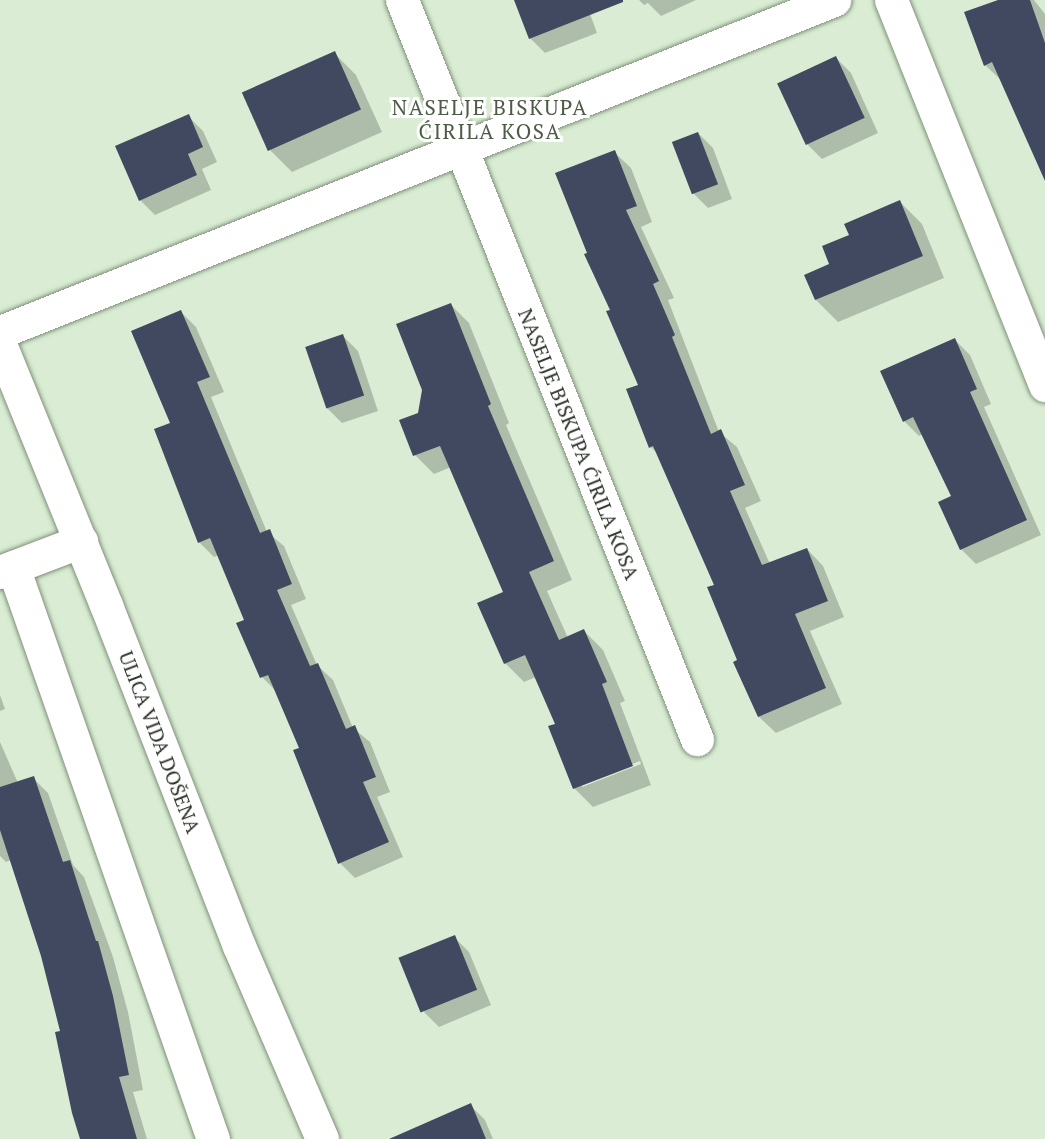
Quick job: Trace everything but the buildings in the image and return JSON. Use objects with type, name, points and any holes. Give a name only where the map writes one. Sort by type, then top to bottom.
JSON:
[{"type":"street","name":"NASELJE BISKUPA ĆIRILA KOSA","points":[[402,0],[697,739]]},
{"type":"street","points":[[0,332],[834,0]]},
{"type":"street","points":[[891,0],[1045,385]]},
{"type":"street","name":"ULICA VIDA DOŠENA","points":[[0,344],[81,541],[239,946],[322,1139]]},
{"type":"street","points":[[81,541],[7,569],[213,1139]]},
{"type":"district","name":"NASELJE BISKUPA ĆIRILA KOSA","points":[[490,119]]}]
